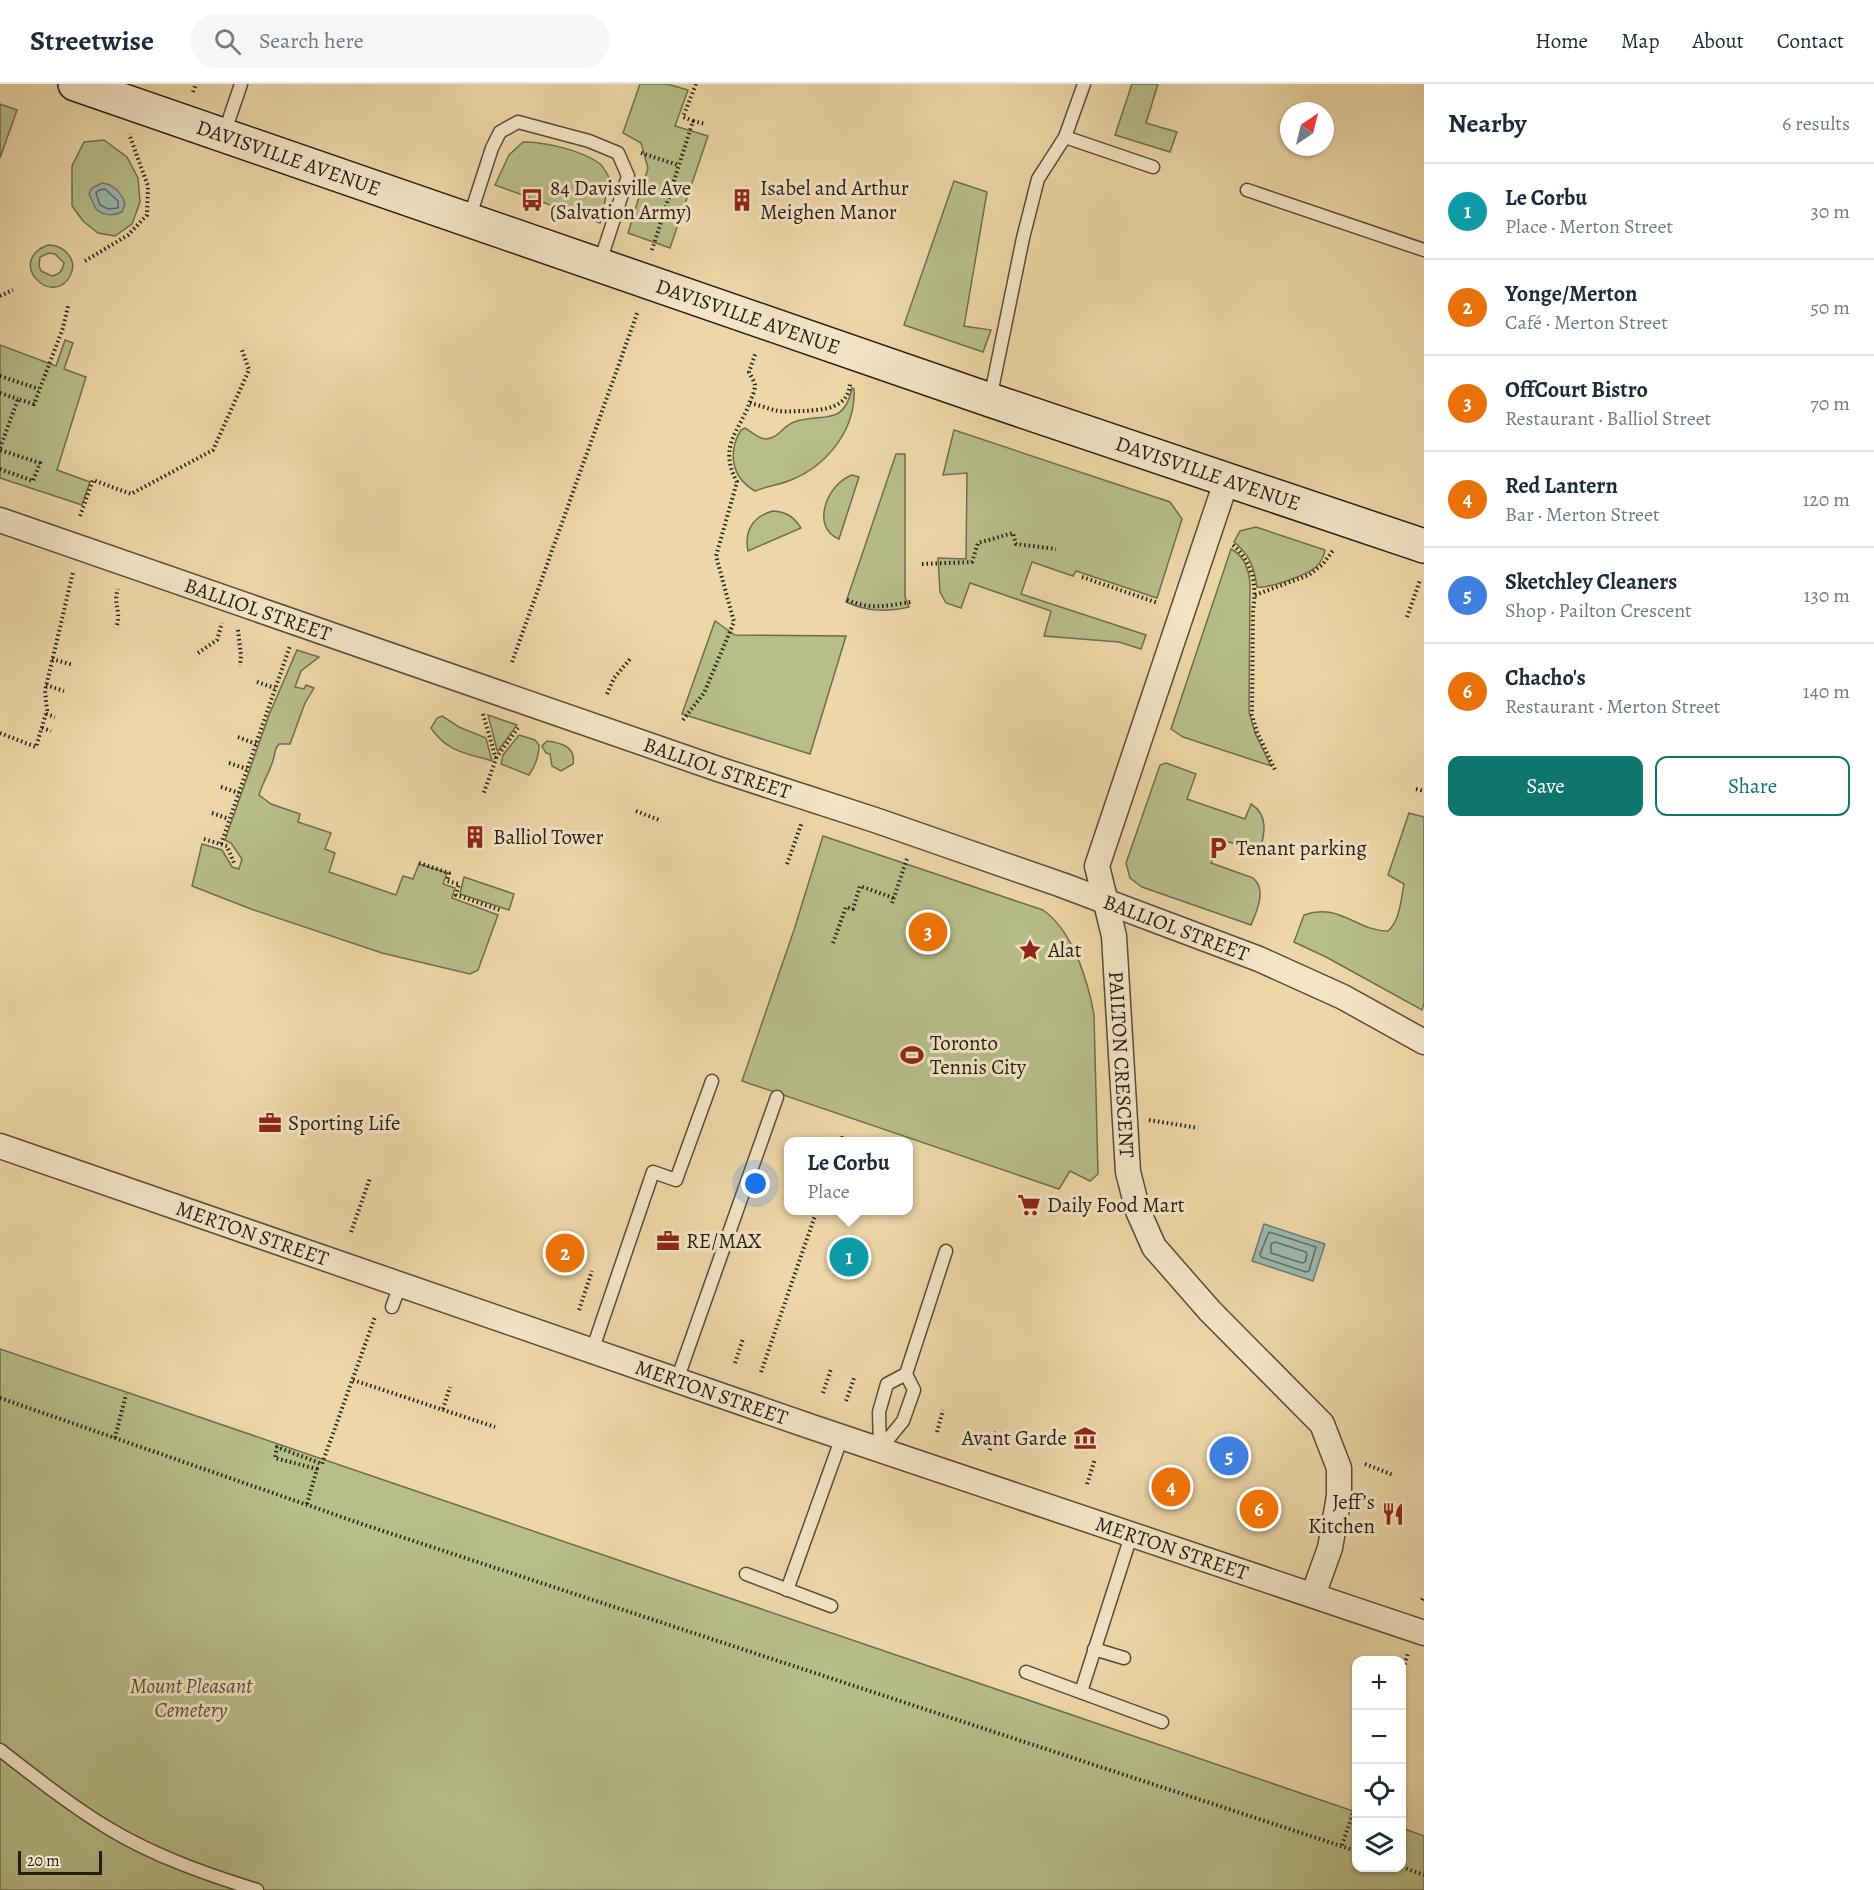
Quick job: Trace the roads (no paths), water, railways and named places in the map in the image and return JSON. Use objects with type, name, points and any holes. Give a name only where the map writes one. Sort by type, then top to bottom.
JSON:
[{"type":"street","name":"DAVISVILLE AVENUE","points":[[75,84],[990,400],[1424,546]]},
{"type":"street","name":"PAILTON CRESCENT","points":[[1227,479],[1097,866],[1114,936],[1128,1172],[1138,1211],[1154,1247],[1210,1311],[1322,1424],[1339,1468],[1339,1496],[1330,1548],[1313,1594]]},
{"type":"street","name":"BALLIOL STREET","points":[[0,520],[718,769],[875,820],[1104,901],[1259,959],[1343,997],[1424,1042]]},
{"type":"street","name":"MERTON STREET","points":[[0,1146],[396,1296],[592,1351],[1131,1536],[1313,1594],[1424,1633]]},
{"type":"lane","points":[[223,136],[241,84]]},
{"type":"lane","points":[[990,400],[1023,238],[1038,178],[1065,137],[1084,84]]},
{"type":"lane","points":[[469,219],[492,148],[500,132],[518,122],[589,141],[618,153],[628,176],[599,266]]},
{"type":"lane","points":[[1065,137],[1153,167]]},
{"type":"lane","points":[[1247,190],[1424,250]]},
{"type":"lane","points":[[592,1351],[653,1172],[676,1180],[712,1081]]},
{"type":"lane","points":[[677,1380],[777,1097]]},
{"type":"lane","points":[[880,1449],[879,1413],[887,1384],[906,1374],[946,1251]]},
{"type":"lane","points":[[880,1449],[903,1421],[914,1390],[906,1374]]},
{"type":"lane","points":[[788,1590],[842,1437]]},
{"type":"lane","points":[[1081,1692],[1131,1536]]},
{"type":"lane","points":[[746,1574],[831,1606]]},
{"type":"lane","points":[[1094,1649],[1124,1658]]},
{"type":"lane","points":[[1026,1672],[1162,1722]]},
{"type":"lane","points":[[0,1750],[109,1829],[159,1855],[257,1890]]},
{"type":"water","points":[[102,183],[113,187],[122,196],[125,204],[122,212],[109,215],[96,209],[89,194],[92,188]]},
{"type":"water","points":[[1264,1224],[1325,1244],[1313,1281],[1252,1261]]},
{"type":"place","name":"84 Davisville Ave (Salvation Army)","points":[[532,200]]},
{"type":"place","name":"Isabel and Arthur Meighen Manor","points":[[742,200]]},
{"type":"place","name":"Balliol Tower","points":[[475,837]]},
{"type":"place","name":"Tenant parking","points":[[1218,848]]},
{"type":"place","name":"OffCourt Bistro","points":[[928,932]]},
{"type":"place","name":"Alat","points":[[1030,950]]},
{"type":"place","name":"Toronto Tennis City","points":[[912,1055]]},
{"type":"place","name":"Sporting Life","points":[[270,1123]]},
{"type":"place","name":"Daily Food Mart","points":[[1029,1205]]},
{"type":"place","name":"RE/MAX","points":[[668,1241]]},
{"type":"place","name":"Yonge/Merton","points":[[565,1253]]},
{"type":"place","name":"Le Corbu","points":[[849,1257]]},
{"type":"place","name":"Avant Garde","points":[[1085,1438]]},
{"type":"place","name":"Sketchley Cleaners","points":[[1229,1456]]},
{"type":"place","name":"Red Lantern","points":[[1171,1487]]},
{"type":"place","name":"Chacho's","points":[[1259,1509]]},
{"type":"place","name":"Jeff’s Kitchen","points":[[1393,1514]]},
{"type":"park label","name":"Mount Pleasant Cemetery","points":[[191,1698]]}]
